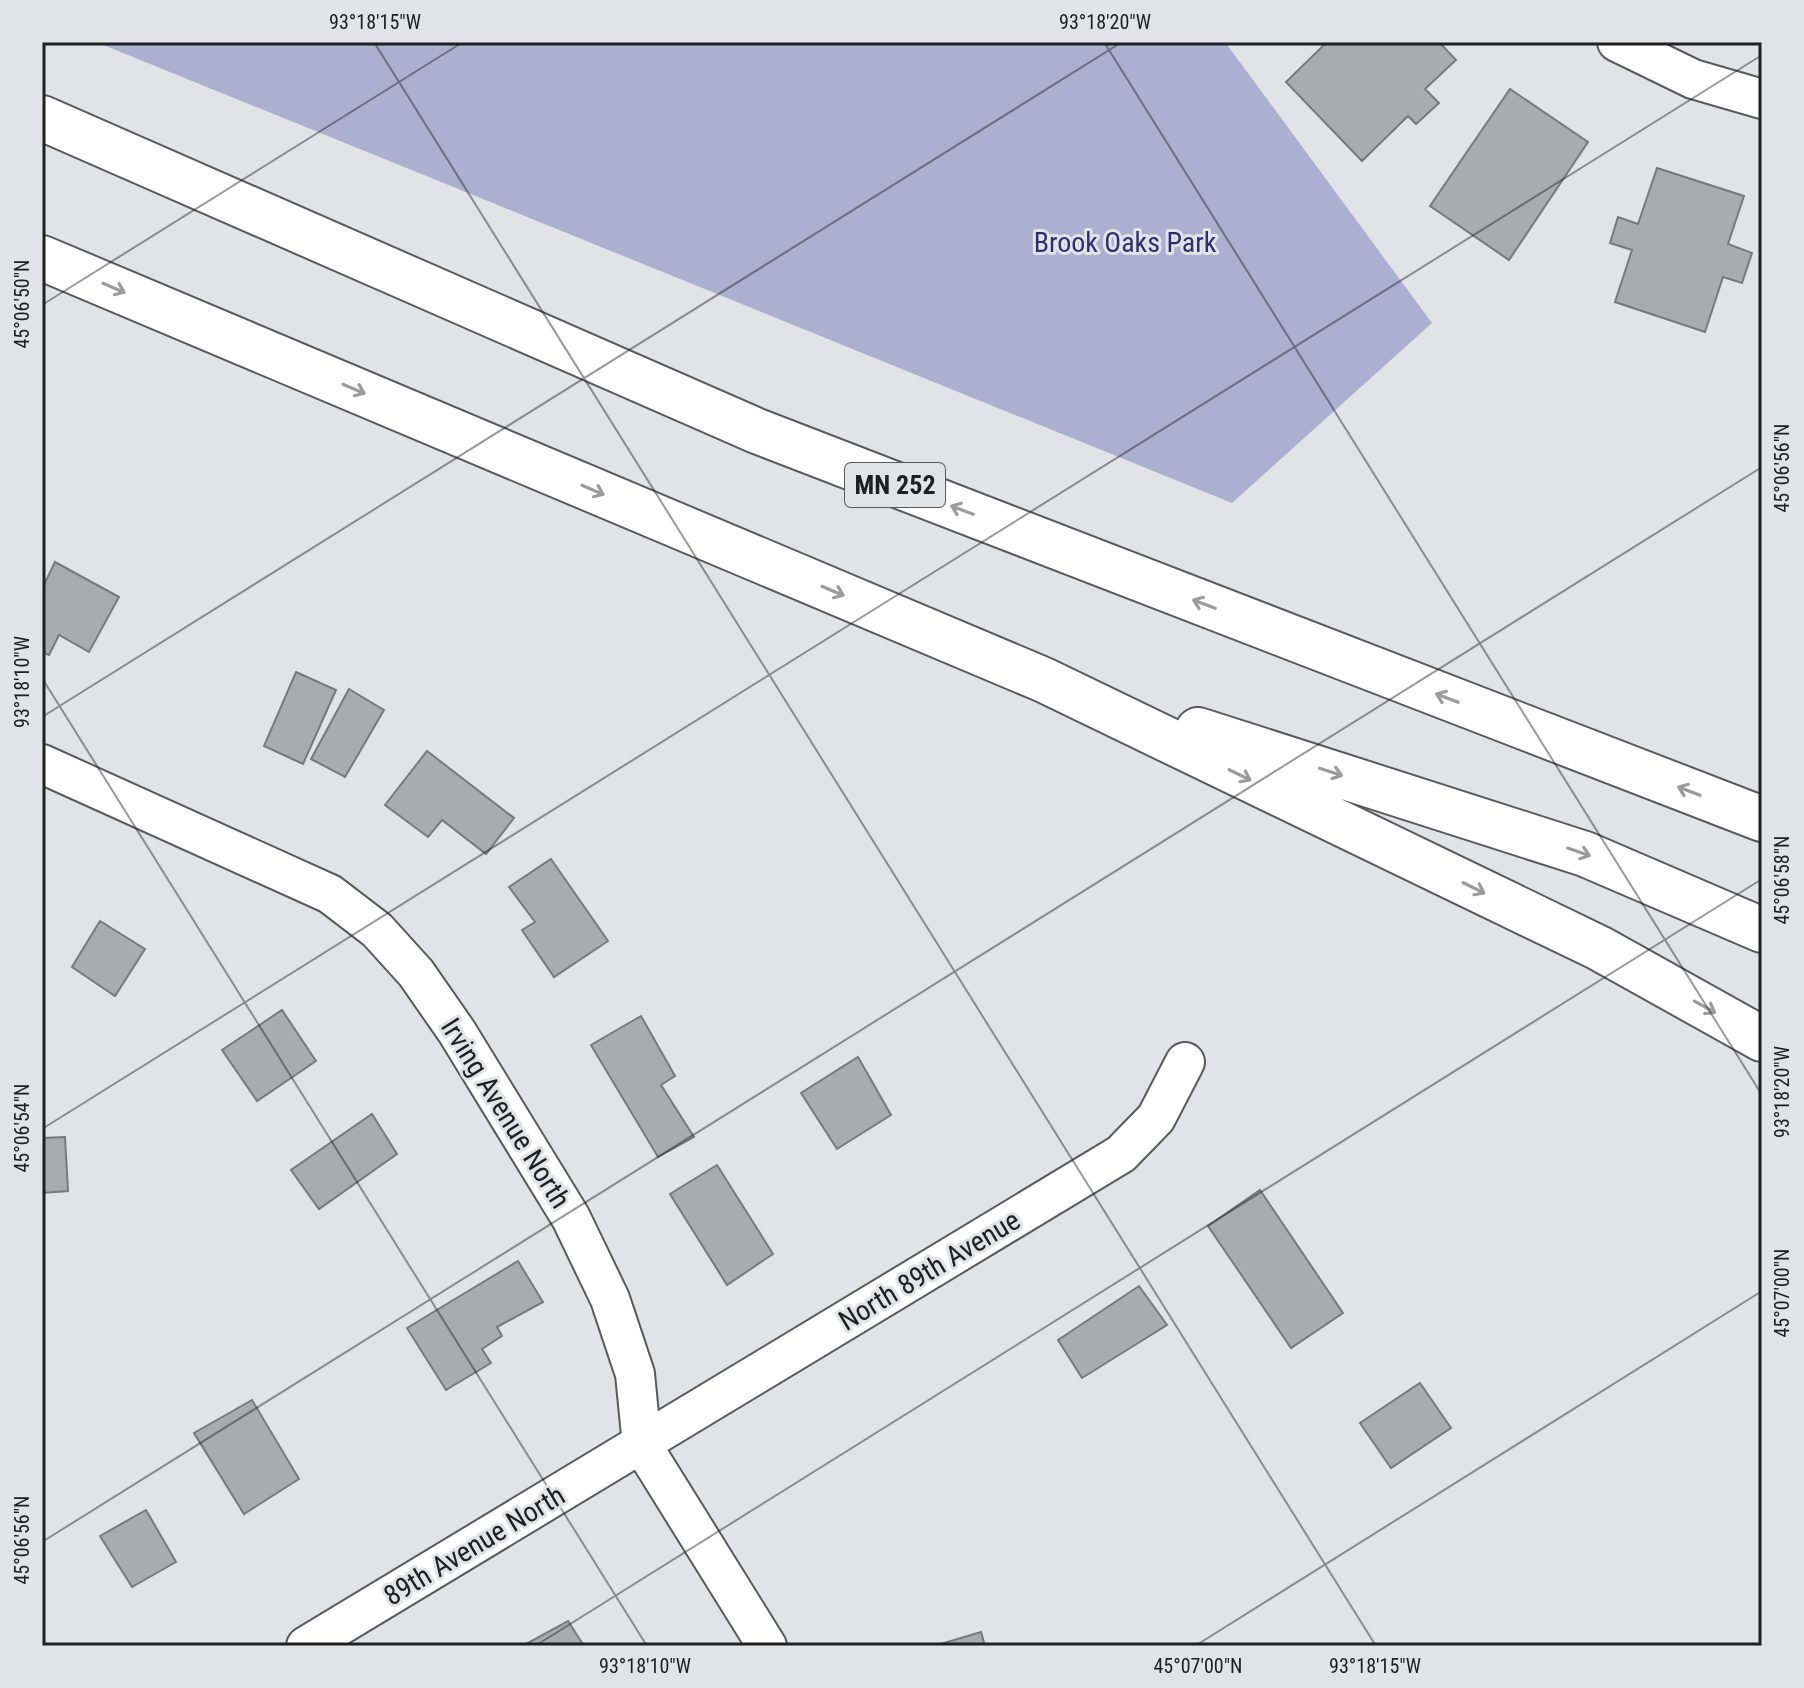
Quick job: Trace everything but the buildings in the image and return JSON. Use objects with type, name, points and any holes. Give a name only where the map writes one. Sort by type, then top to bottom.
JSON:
[{"type":"highway","name":"MN 252","points":[[42,118],[757,431],[1762,819]]},
{"type":"highway","points":[[42,258],[1044,680],[1599,948],[1762,1039]]},
{"type":"highway","points":[[1044,680],[1585,854],[1762,930]]},
{"type":"street","points":[[1617,42],[1693,79],[1762,99]]},
{"type":"street","name":"Irving Avenue North","points":[[42,764],[330,894],[377,930],[416,973],[465,1046],[584,1245],[610,1299],[635,1374],[642,1445],[767,1646]]},
{"type":"street","name":"North 89th Avenue","points":[[642,1445],[1121,1154],[1156,1118],[1185,1062]]},
{"type":"street","name":"89th Avenue North","points":[[306,1646],[642,1445]]},
{"type":"green space","name":"Brook Oaks Park","points":[[96,42],[1225,42],[1432,323],[1232,503]]}]
